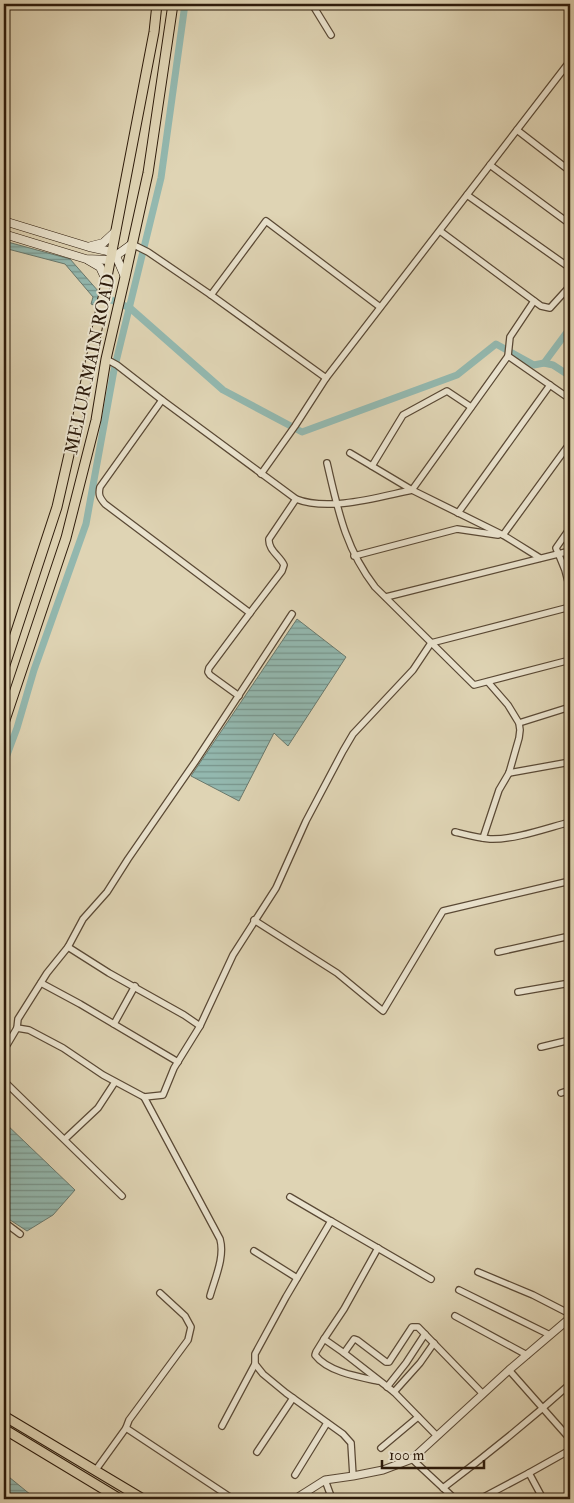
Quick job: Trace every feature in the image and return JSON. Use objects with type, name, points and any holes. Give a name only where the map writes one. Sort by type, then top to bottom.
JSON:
[{"type":"main road","name":"MELUR MAIN ROAD","points":[[4,668],[57,507],[93,350],[106,280],[113,256],[116,231],[154,32],[157,4]]},
{"type":"main road","name":"MELUR MAIN ROAD","points":[[4,723],[66,538],[96,420],[106,360],[135,245],[148,173],[173,4]]},
{"type":"main road","points":[[4,221],[90,247],[113,256],[126,278]]},
{"type":"main road","points":[[90,247],[103,243],[116,231]]},
{"type":"main road","points":[[4,234],[86,259],[100,267],[106,280]]},
{"type":"main road","points":[[86,259],[113,256],[135,245]]},
{"type":"main road","points":[[4,1416],[143,1499]]},
{"type":"main road","points":[[4,1428],[120,1499]]},
{"type":"street","points":[[312,4],[331,34]]},
{"type":"street","points":[[261,474],[290,434],[326,378],[570,61]]},
{"type":"street","points":[[517,130],[570,171]]},
{"type":"street","points":[[490,165],[570,224]]},
{"type":"street","points":[[467,195],[570,268]]},
{"type":"street","points":[[211,295],[266,221],[380,308]]},
{"type":"street","points":[[440,231],[541,306],[550,308],[570,286]]},
{"type":"street","points":[[135,245],[211,295],[326,378]]},
{"type":"street","points":[[106,360],[117,365],[296,499],[305,502],[337,504],[412,490],[508,354],[510,336],[534,301]]},
{"type":"street","points":[[570,332],[568,335],[570,338]]},
{"type":"street","points":[[508,354],[570,399]]},
{"type":"street","points":[[458,513],[550,385]]},
{"type":"street","points":[[372,466],[403,415],[447,392],[471,408]]},
{"type":"street","points":[[162,400],[100,488],[98,494],[100,499],[250,613]]},
{"type":"street","points":[[503,535],[570,443]]},
{"type":"street","points":[[350,453],[412,490],[503,535],[540,558]]},
{"type":"street","points":[[327,463],[341,522],[354,556],[363,571],[375,587],[474,685],[570,660]]},
{"type":"street","points":[[239,696],[210,675],[208,672],[209,668],[282,571],[284,565],[282,560],[271,548],[269,539],[296,499]]},
{"type":"street","points":[[570,528],[556,548],[570,589]]},
{"type":"street","points":[[354,556],[457,529],[503,535]]},
{"type":"street","points":[[386,597],[570,551]]},
{"type":"street","points":[[17,1028],[29,1030],[63,1048],[115,1082],[144,1097],[163,1095],[178,1062],[200,1026],[217,992],[233,955],[276,888],[306,821],[353,734],[413,670],[431,643],[570,607]]},
{"type":"street","points":[[4,1050],[17,1028],[18,1019],[47,973],[68,947],[83,919],[107,892],[292,614]]},
{"type":"street","points":[[483,838],[499,790],[509,773],[520,730],[519,723],[508,704],[488,682]]},
{"type":"street","points":[[519,723],[570,707]]},
{"type":"street","points":[[509,773],[570,762]]},
{"type":"street","points":[[455,832],[492,839],[509,838],[570,822]]},
{"type":"street","points":[[254,920],[336,973],[383,1011],[443,912],[570,881]]},
{"type":"street","points":[[498,952],[570,936]]},
{"type":"street","points":[[68,947],[200,1026]]},
{"type":"street","points":[[41,983],[178,1062]]},
{"type":"street","points":[[518,992],[570,983]]},
{"type":"street","points":[[114,1024],[135,986]]},
{"type":"street","points":[[541,1047],[570,1040]]},
{"type":"street","points":[[4,1081],[122,1196]]},
{"type":"street","points":[[65,1139],[98,1108],[115,1082]]},
{"type":"street","points":[[561,1093],[570,1090]]},
{"type":"street","points":[[144,1097],[220,1239],[222,1248],[210,1296]]},
{"type":"street","points":[[290,1197],[431,1279]]},
{"type":"street","points":[[222,1426],[255,1364],[255,1354],[331,1221]]},
{"type":"street","points":[[4,1222],[20,1234]]},
{"type":"street","points":[[378,1248],[344,1309],[316,1352],[316,1355],[318,1359],[327,1365],[350,1375],[380,1381]]},
{"type":"street","points":[[254,1251],[297,1278]]},
{"type":"street","points":[[295,1499],[325,1480],[383,1470],[412,1459],[570,1316],[533,1295],[478,1272]]},
{"type":"street","points":[[458,1290],[550,1335]]},
{"type":"street","points":[[95,1471],[126,1428],[129,1420],[188,1340],[191,1327],[186,1316],[160,1293]]},
{"type":"street","points":[[455,1316],[527,1356]]},
{"type":"street","points":[[344,1353],[354,1339],[386,1362],[389,1362],[412,1327],[418,1327],[483,1394]]},
{"type":"street","points":[[387,1387],[425,1334]]},
{"type":"street","points":[[324,1339],[394,1392],[437,1436]]},
{"type":"street","points":[[394,1392],[420,1363],[434,1343]]},
{"type":"street","points":[[255,1364],[263,1374],[343,1434],[351,1443],[353,1476]]},
{"type":"street","points":[[509,1370],[570,1439]]},
{"type":"street","points":[[443,1488],[544,1408],[570,1384]]},
{"type":"street","points":[[257,1452],[293,1398]]},
{"type":"street","points":[[381,1448],[418,1417]]},
{"type":"street","points":[[295,1475],[327,1423]]},
{"type":"street","points":[[126,1428],[234,1499]]},
{"type":"street","points":[[480,1499],[570,1450]]},
{"type":"street","points":[[412,1459],[455,1499]]},
{"type":"street","points":[[529,1473],[544,1499]]},
{"type":"street","points":[[325,1480],[332,1499]]},
{"type":"water","points":[[4,241],[70,259],[99,292],[96,306],[91,304],[93,297],[65,264],[4,248]]},
{"type":"water","points":[[297,619],[346,657],[288,746],[274,733],[239,801],[191,776]]},
{"type":"water","points":[[4,1122],[75,1190],[53,1215],[27,1231],[4,1216]]},
{"type":"water","points":[[4,1473],[36,1499],[4,1499]]},
{"type":"waterway","points":[[4,763],[17,728],[34,670],[86,524],[114,370],[161,178],[185,4]]},
{"type":"waterway","points":[[100,295],[130,308],[223,390],[302,432],[457,375],[496,344],[534,365],[544,363],[570,328]]},
{"type":"waterway","points":[[544,363],[553,365],[570,376]]}]
